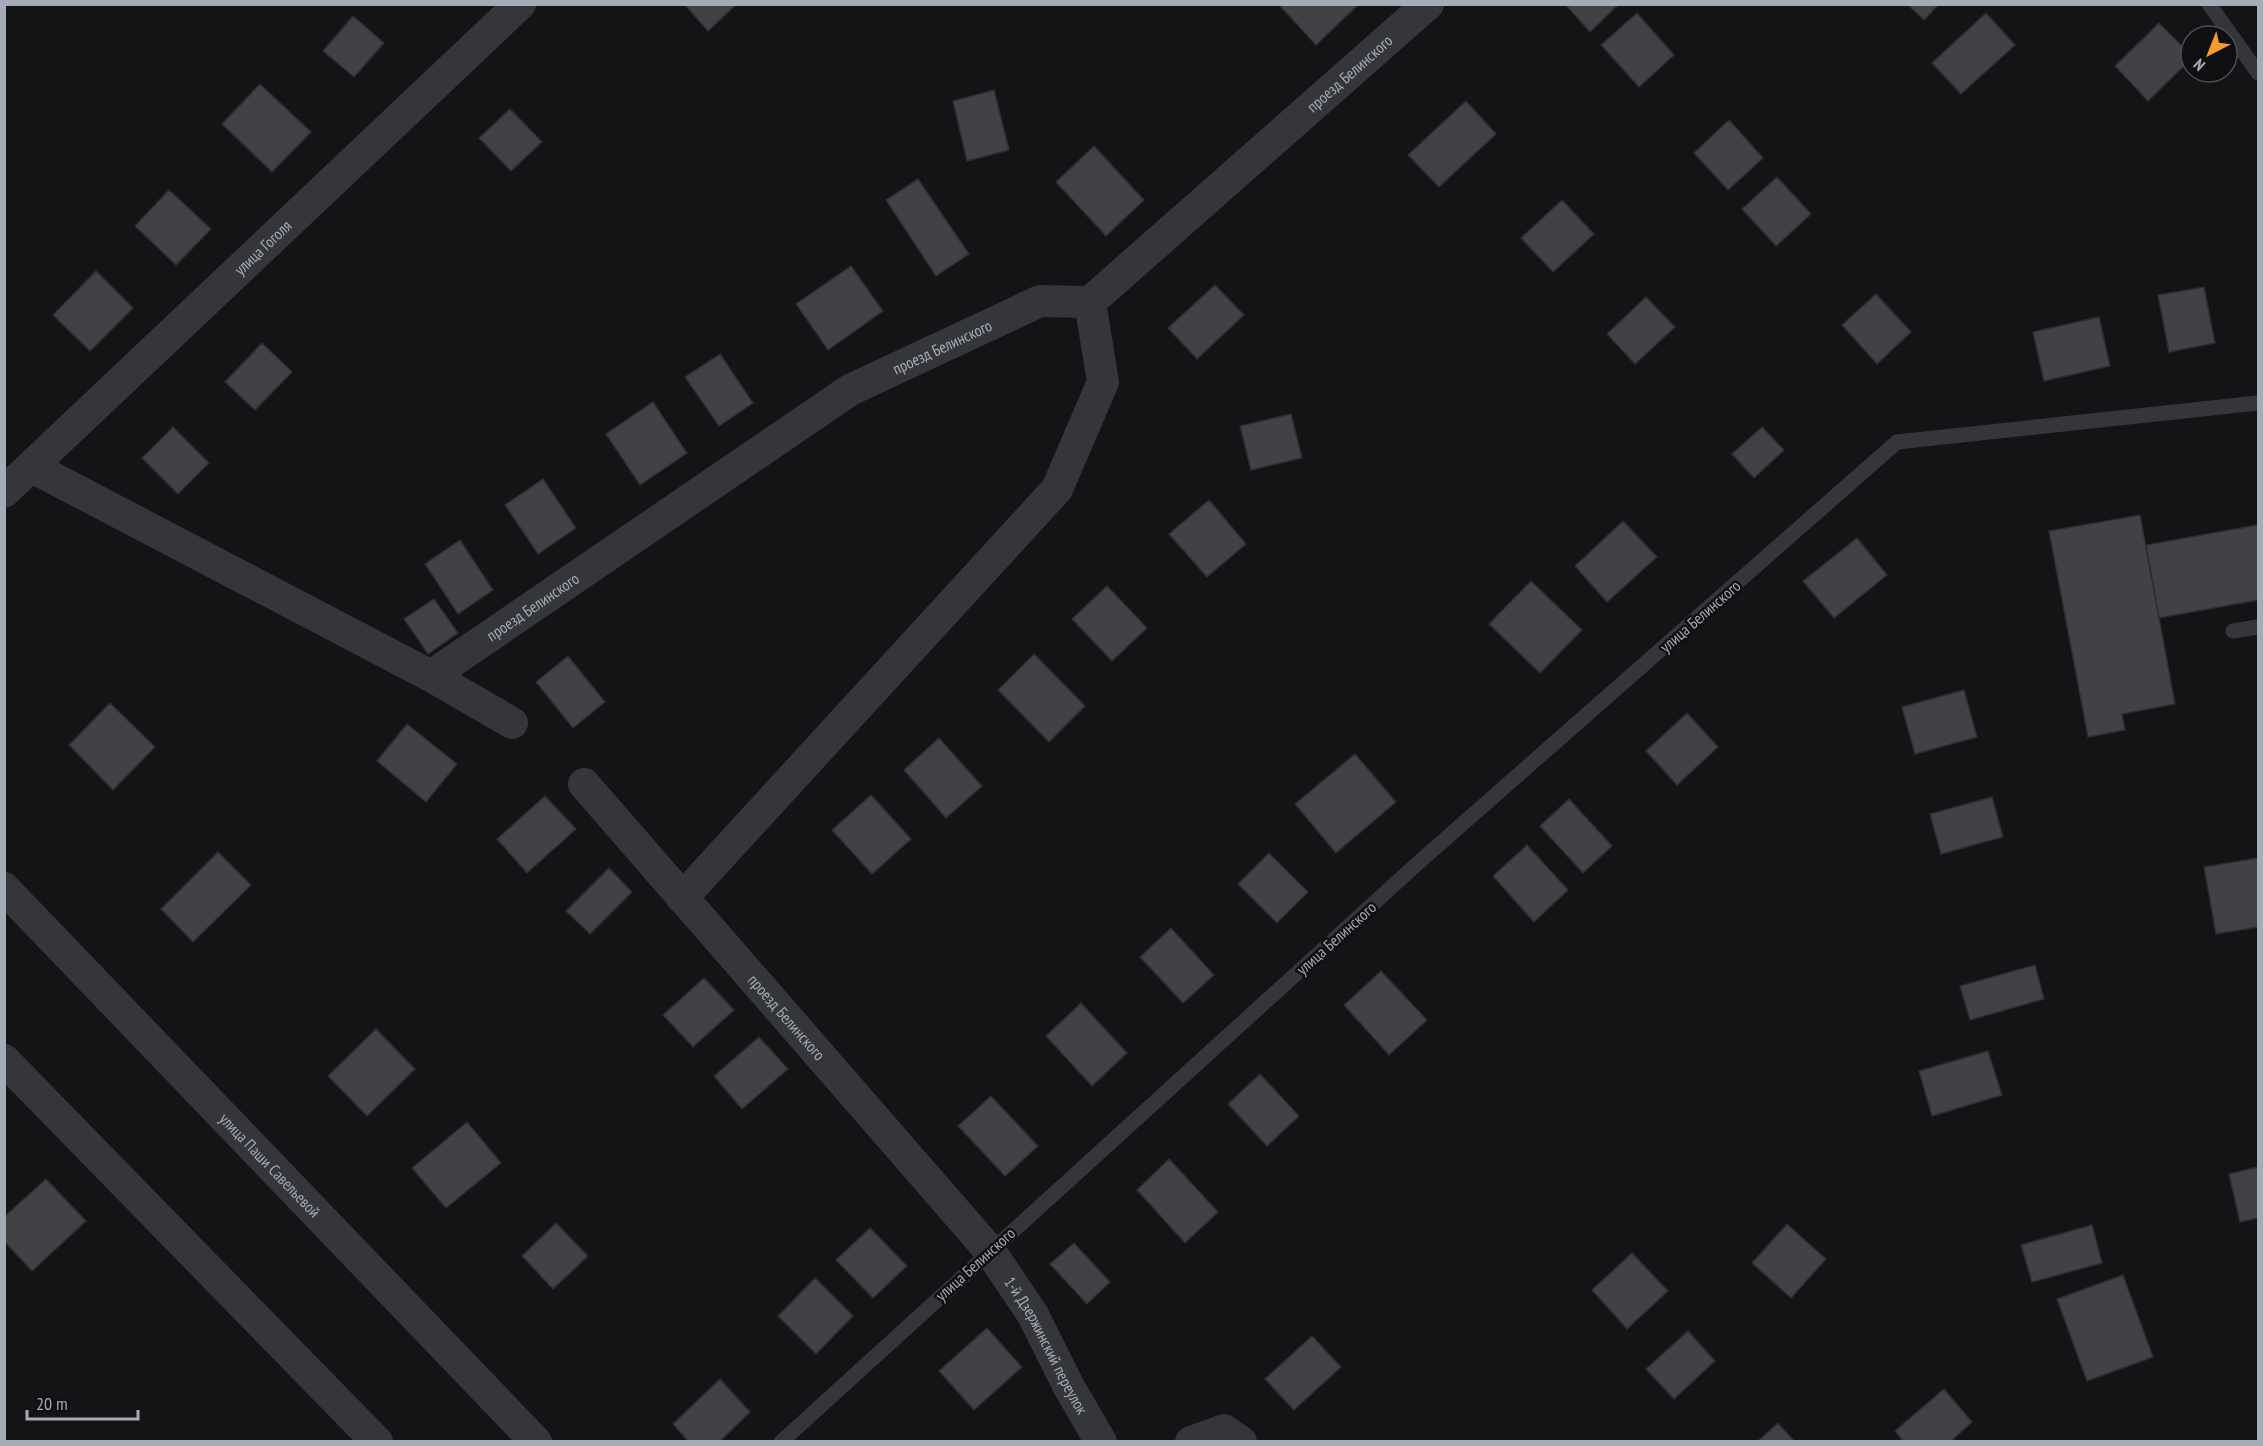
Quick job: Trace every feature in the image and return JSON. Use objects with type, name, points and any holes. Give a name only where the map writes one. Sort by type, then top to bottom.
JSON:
[{"type":"street","name":"улица Гоголя","points":[[4,492],[520,4]]},
{"type":"street","name":"проезд Белинского","points":[[431,676],[850,390],[1040,301],[1090,302],[1428,4]]},
{"type":"street","points":[[682,898],[1057,489],[1103,382],[1090,302]]},
{"type":"street","points":[[32,466],[431,676],[512,723]]},
{"type":"street","name":"проезд Белинского","points":[[584,784],[990,1251]]},
{"type":"street","name":"улица Паши Савельевой","points":[[4,888],[536,1442]]},
{"type":"street","points":[[4,1059],[377,1442]]},
{"type":"street","name":"1-й Дзержинский переулок","points":[[990,1251],[1033,1315],[1069,1387],[1101,1442]]},
{"type":"street","points":[[1191,1442],[1224,1430],[1241,1442]]},
{"type":"lane","points":[[2209,4],[2259,73]]},
{"type":"lane","name":"улица Белинского","points":[[781,1442],[1409,871],[1897,442],[2259,403]]},
{"type":"lane","points":[[2233,631],[2259,627]]},
{"type":"building","points":[[684,4],[737,4],[708,31]]},
{"type":"building","points":[[1283,4],[1359,4],[1316,45],[1281,7]]},
{"type":"building","points":[[1565,4],[1619,4],[1590,32]]},
{"type":"building","points":[[1907,4],[1939,4],[1924,20]]},
{"type":"building","points":[[1637,13],[1674,55],[1639,87],[1601,45]]},
{"type":"building","points":[[1986,13],[2015,45],[1961,94],[1932,63]]},
{"type":"building","points":[[353,16],[384,43],[354,77],[323,51]]},
{"type":"building","points":[[2159,23],[2179,43],[2179,71],[2148,101],[2115,66]]},
{"type":"building","points":[[260,84],[311,132],[272,172],[222,124]]},
{"type":"building","points":[[994,90],[1009,150],[967,161],[953,101]]},
{"type":"building","points":[[1466,101],[1496,134],[1439,187],[1408,155]]},
{"type":"building","points":[[510,109],[542,142],[511,171],[479,138]]},
{"type":"building","points":[[1729,120],[1763,158],[1728,190],[1694,153]]},
{"type":"building","points":[[1094,146],[1144,200],[1106,236],[1056,182]]},
{"type":"building","points":[[1777,177],[1811,214],[1776,246],[1742,209]]},
{"type":"building","points":[[918,179],[969,254],[936,276],[886,200]]},
{"type":"building","points":[[169,190],[211,229],[176,265],[135,226]]},
{"type":"building","points":[[1562,200],[1594,234],[1553,272],[1521,238]]},
{"type":"building","points":[[851,266],[883,311],[828,350],[796,304]]},
{"type":"building","points":[[96,271],[133,308],[90,351],[53,315]]},
{"type":"building","points":[[1215,285],[1244,315],[1197,359],[1168,328]]},
{"type":"building","points":[[2204,287],[2215,343],[2169,352],[2158,295]]},
{"type":"building","points":[[1876,294],[1911,332],[1877,364],[1842,325]]},
{"type":"building","points":[[1646,297],[1675,327],[1635,364],[1607,334]]},
{"type":"building","points":[[2099,317],[2110,366],[2044,381],[2033,332]]},
{"type":"building","points":[[262,343],[292,372],[255,410],[225,382]]},
{"type":"building","points":[[720,354],[753,403],[719,426],[685,377]]},
{"type":"building","points":[[653,402],[687,453],[640,485],[606,434]]},
{"type":"building","points":[[1291,414],[1302,458],[1251,470],[1240,426]]},
{"type":"building","points":[[173,427],[209,463],[178,494],[142,458]]},
{"type":"building","points":[[1762,427],[1784,450],[1754,478],[1732,454]]},
{"type":"building","points":[[543,479],[576,528],[538,554],[505,505]]},
{"type":"building","points":[[1209,500],[1246,544],[1207,577],[1169,534]]},
{"type":"building","points":[[2140,515],[2175,704],[2122,714],[2125,730],[2088,737],[2049,531]]},
{"type":"building","points":[[1623,521],[1657,557],[1607,602],[1575,566]]},
{"type":"building","points":[[2258,525],[2258,600],[2159,618],[2146,545]]},
{"type":"building","points":[[1857,538],[1887,575],[1834,618],[1803,581]]},
{"type":"building","points":[[460,540],[493,590],[458,614],[425,564]]},
{"type":"building","points":[[1531,581],[1582,630],[1540,673],[1489,624]]},
{"type":"building","points":[[1107,586],[1147,628],[1112,661],[1072,619]]},
{"type":"building","points":[[434,599],[458,633],[428,654],[404,619]]},
{"type":"building","points":[[1034,654],[1085,706],[1049,742],[998,690]]},
{"type":"building","points":[[568,656],[605,702],[573,728],[536,682]]},
{"type":"building","points":[[1964,690],[1977,737],[1915,754],[1902,707]]},
{"type":"building","points":[[110,703],[155,747],[113,790],[69,745]]},
{"type":"building","points":[[1687,713],[1718,747],[1677,785],[1646,751]]},
{"type":"building","points":[[407,724],[457,764],[426,802],[377,761]]},
{"type":"building","points":[[939,738],[982,786],[946,818],[904,770]]},
{"type":"building","points":[[1355,754],[1396,802],[1336,853],[1295,804]]},
{"type":"building","points":[[871,795],[911,839],[872,874],[832,830]]},
{"type":"building","points":[[545,796],[576,829],[527,873],[497,839]]},
{"type":"building","points":[[1992,797],[2003,837],[1941,854],[1930,814]]},
{"type":"building","points":[[1569,799],[1612,846],[1583,873],[1540,826]]},
{"type":"building","points":[[1527,845],[1568,890],[1534,922],[1493,876]]},
{"type":"building","points":[[218,852],[251,885],[193,942],[161,909]]},
{"type":"building","points":[[1269,853],[1308,892],[1277,923],[1238,884]]},
{"type":"building","points":[[2258,858],[2258,927],[2216,934],[2204,867]]},
{"type":"building","points":[[609,868],[632,892],[590,934],[566,911]]},
{"type":"building","points":[[1171,928],[1214,975],[1183,1003],[1140,957]]},
{"type":"building","points":[[2035,965],[2044,999],[1970,1020],[1960,986]]},
{"type":"building","points":[[1381,971],[1427,1020],[1389,1055],[1344,1005]]},
{"type":"building","points":[[704,978],[734,1010],[693,1047],[663,1015]]},
{"type":"building","points":[[1081,1003],[1127,1053],[1092,1086],[1046,1036]]},
{"type":"building","points":[[376,1029],[415,1069],[367,1116],[328,1076]]},
{"type":"building","points":[[759,1037],[788,1069],[742,1109],[714,1076]]},
{"type":"building","points":[[1988,1051],[2002,1095],[1932,1116],[1919,1071]]},
{"type":"building","points":[[1260,1074],[1299,1116],[1267,1146],[1228,1104]]},
{"type":"building","points":[[991,1096],[1038,1146],[1005,1176],[958,1126]]},
{"type":"building","points":[[467,1122],[501,1163],[446,1208],[412,1168]]},
{"type":"building","points":[[1169,1159],[1218,1212],[1185,1243],[1137,1190]]},
{"type":"building","points":[[2258,1167],[2258,1218],[2240,1222],[2229,1174]]},
{"type":"building","points":[[46,1179],[86,1221],[32,1271],[4,1241],[4,1217]]},
{"type":"building","points":[[556,1223],[588,1256],[553,1289],[522,1256]]},
{"type":"building","points":[[1787,1224],[1826,1259],[1791,1298],[1752,1263]]},
{"type":"building","points":[[2092,1225],[2102,1263],[2032,1282],[2021,1245]]},
{"type":"building","points":[[870,1228],[907,1266],[873,1298],[836,1260]]},
{"type":"building","points":[[1074,1243],[1110,1282],[1087,1304],[1050,1264]]},
{"type":"building","points":[[1632,1253],[1668,1291],[1627,1329],[1592,1290]]},
{"type":"building","points":[[2123,1275],[2153,1357],[2087,1381],[2057,1299]]},
{"type":"building","points":[[815,1278],[853,1316],[816,1354],[778,1316]]},
{"type":"building","points":[[987,1328],[1022,1367],[974,1410],[939,1371]]},
{"type":"building","points":[[1688,1331],[1715,1361],[1674,1399],[1646,1369]]},
{"type":"building","points":[[1312,1336],[1341,1367],[1294,1410],[1265,1379]]},
{"type":"building","points":[[720,1379],[750,1412],[719,1442],[689,1442],[673,1424]]},
{"type":"building","points":[[1944,1389],[1972,1422],[1950,1442],[1904,1442],[1895,1431]]},
{"type":"building","points":[[1778,1423],[1795,1442],[1757,1442]]}]
